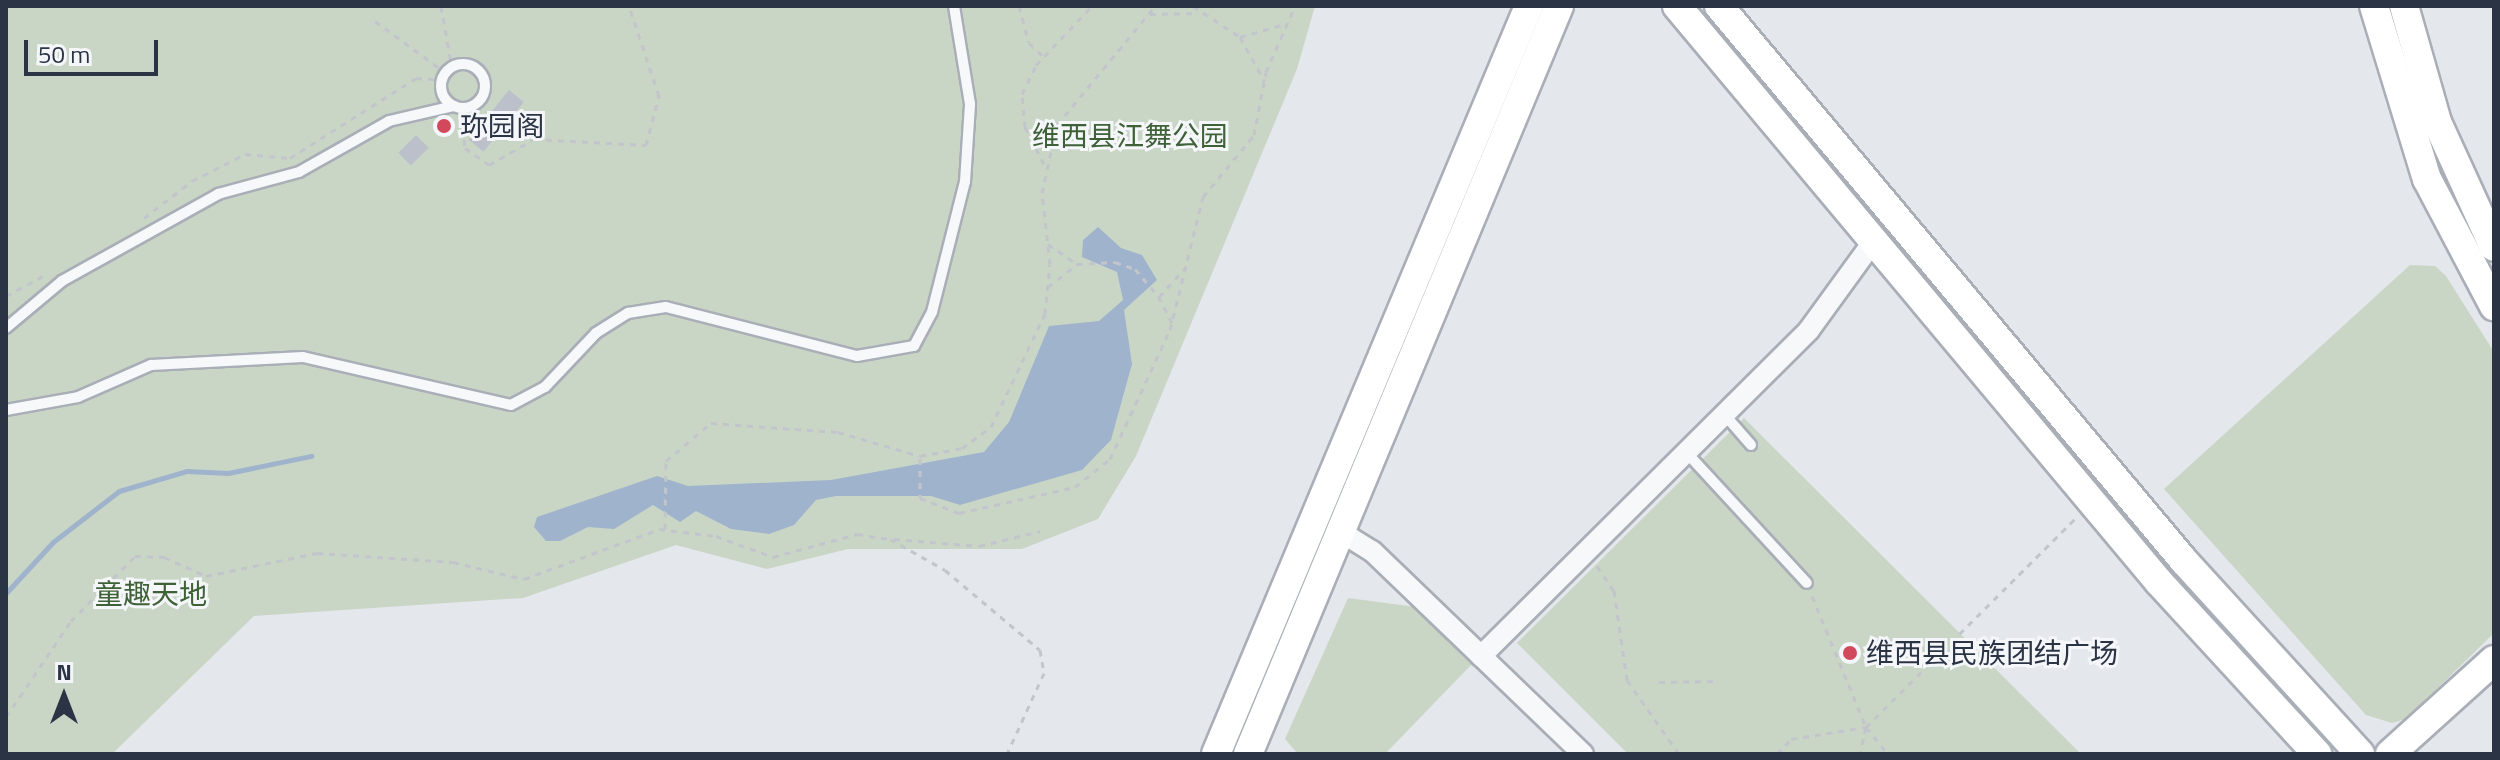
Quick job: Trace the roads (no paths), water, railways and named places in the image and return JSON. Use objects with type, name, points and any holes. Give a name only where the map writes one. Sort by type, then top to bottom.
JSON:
[{"type":"street","points":[[1216,754],[1529,6]]},
{"type":"street","points":[[1248,754],[1559,6]]},
{"type":"street","points":[[1677,6],[2094,502],[2317,754]]},
{"type":"street","points":[[1719,6],[2184,561],[2360,754]]},
{"type":"street","points":[[2374,6],[2423,167],[2494,306]]},
{"type":"street","points":[[2404,6],[2437,122],[2494,247]]},
{"type":"street","points":[[1481,656],[1835,301],[1875,239]]},
{"type":"street","points":[[1341,532],[1372,551],[1583,754]]},
{"type":"street","points":[[2390,754],[2494,660]]},
{"type":"lane","points":[[6,410],[78,397],[151,365],[303,357],[511,405],[545,387],[596,333],[628,313],[666,307],[857,356],[914,346],[932,312],[965,182],[970,104],[954,6]]},
{"type":"lane","points":[[6,328],[62,281],[218,194],[299,172],[389,121],[475,104],[485,85],[473,67],[449,71],[443,95],[457,107]]},
{"type":"lane","points":[[1724,414],[1751,445]]},
{"type":"lane","points":[[1686,452],[1807,583]]},
{"type":"water","points":[[1098,227],[1121,248],[1142,255],[1157,280],[1124,310],[1132,364],[1111,440],[1082,470],[960,505],[931,496],[836,496],[816,500],[794,525],[769,534],[731,529],[696,511],[680,522],[653,505],[614,529],[588,527],[560,541],[546,541],[534,527],[537,517],[657,476],[688,486],[831,480],[984,452],[1009,422],[1049,326],[1099,321],[1123,300],[1117,272],[1082,257],[1083,240]]},
{"type":"waterway","points":[[6,593],[53,542],[119,491],[187,471],[228,473],[311,456]]},
{"type":"place","name":"珎园阁","points":[[444,126]]},
{"type":"place","name":"维西县民族团结广场","points":[[1850,653]]},
{"type":"park label","name":"维西县江舞公园","points":[[1130,136]]},
{"type":"park label","name":"童趣天地","points":[[151,594]]}]
